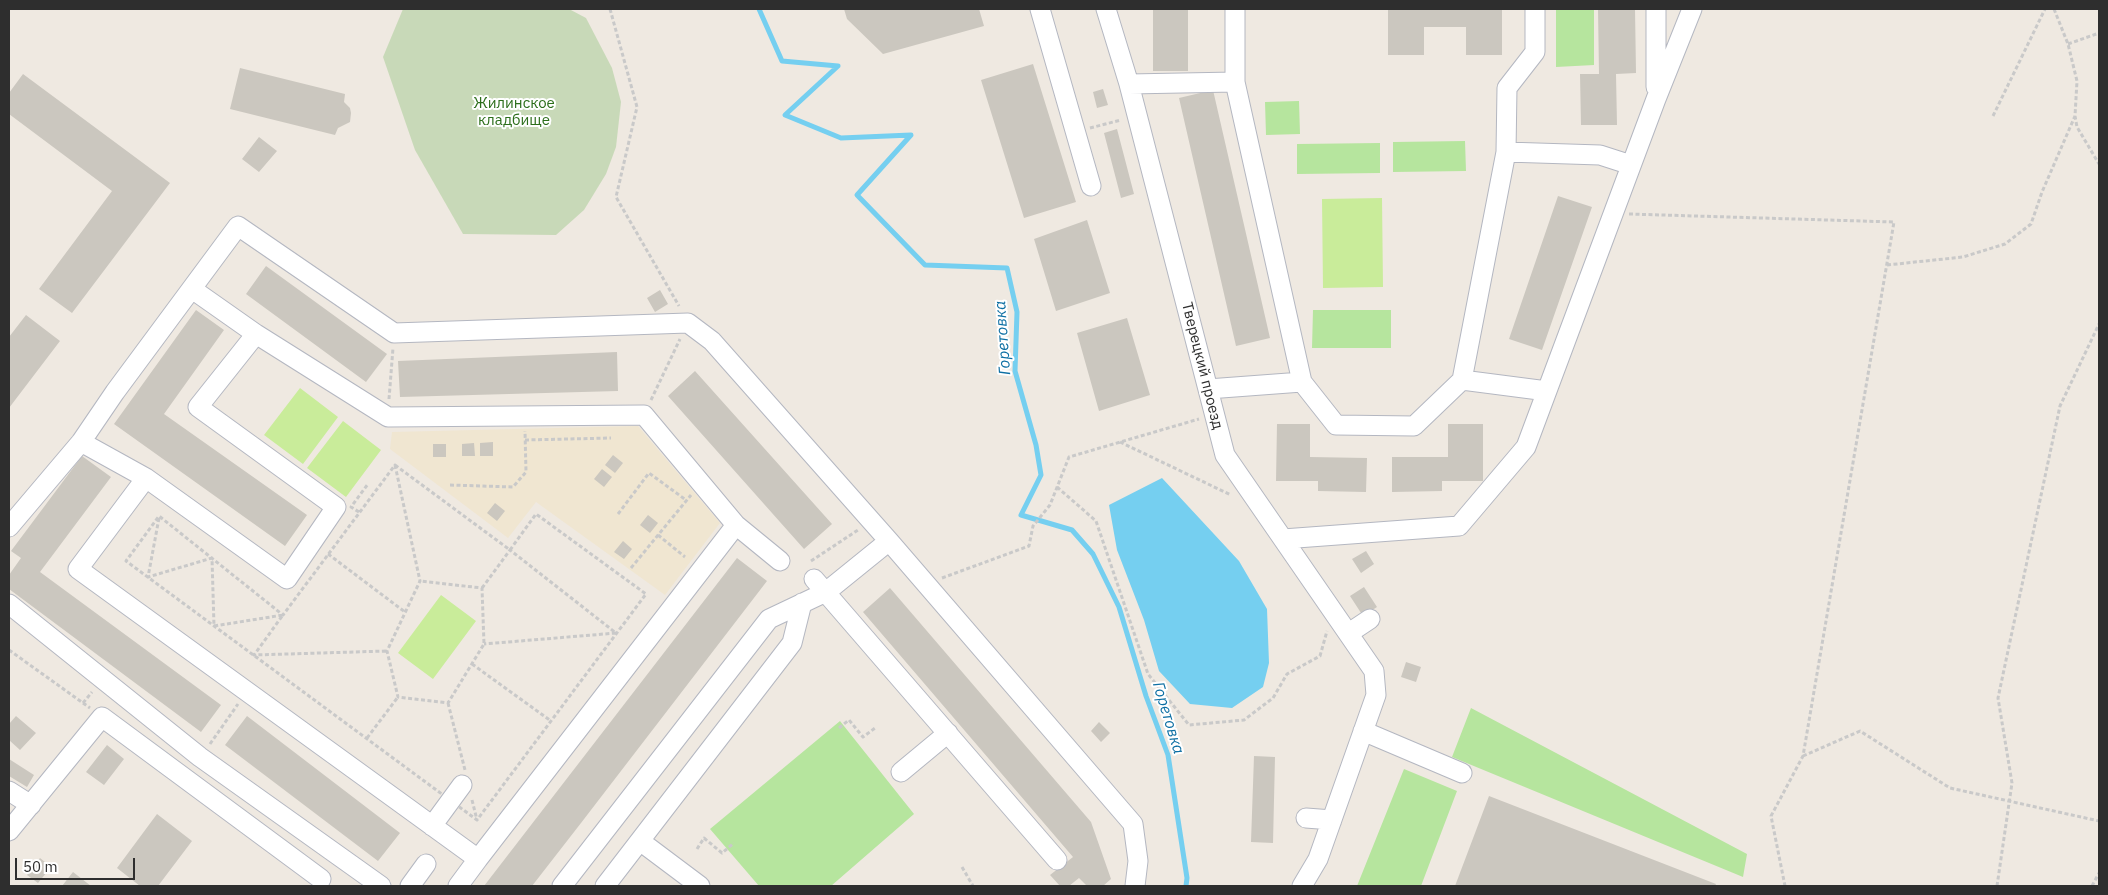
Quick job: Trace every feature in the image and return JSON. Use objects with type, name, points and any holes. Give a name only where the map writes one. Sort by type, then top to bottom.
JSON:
[{"type":"lane","points":[[1040,9],[1091,186]]},
{"type":"lane","name":"Тверецкий проезд","points":[[1106,9],[1129,84],[1224,455],[1374,671],[1376,695],[1318,859],[1302,886]]},
{"type":"lane","points":[[1235,9],[1235,82],[1302,382],[1336,425],[1414,426],[1462,380],[1506,152],[1507,88],[1535,52],[1535,9]]},
{"type":"lane","points":[[1656,9],[1656,99]]},
{"type":"lane","points":[[1283,539],[1459,526],[1526,447],[1656,99],[1692,9]]},
{"type":"lane","points":[[1129,84],[1235,82]]},
{"type":"lane","points":[[1506,152],[1600,155],[1631,165]]},
{"type":"lane","points":[[9,527],[81,442],[115,392],[238,226],[394,333],[688,323],[712,342],[889,541],[1133,824],[1138,861],[1136,886]]},
{"type":"lane","points":[[192,289],[256,334],[388,417],[644,415],[736,525],[780,561]]},
{"type":"lane","points":[[81,442],[146,478],[287,579],[336,507],[198,407],[256,334]]},
{"type":"lane","points":[[1462,380],[1547,391]]},
{"type":"lane","points":[[1208,389],[1302,382]]},
{"type":"lane","points":[[146,478],[78,569],[478,859]]},
{"type":"lane","points":[[458,886],[736,525]]},
{"type":"lane","points":[[605,886],[792,643],[802,603],[817,578],[889,541]]},
{"type":"lane","points":[[817,578],[1057,860]]},
{"type":"lane","points":[[562,886],[769,619],[802,603]]},
{"type":"lane","points":[[9,604],[200,757],[381,886]]},
{"type":"lane","points":[[1349,633],[1370,619]]},
{"type":"lane","points":[[9,831],[102,717],[321,879]]},
{"type":"lane","points":[[1363,731],[1462,773]]},
{"type":"lane","points":[[901,772],[948,733]]},
{"type":"lane","points":[[432,826],[466,784]]},
{"type":"lane","points":[[9,791],[31,805]]},
{"type":"lane","points":[[1306,818],[1332,820]]},
{"type":"lane","points":[[640,841],[700,886]]},
{"type":"lane","points":[[410,886],[426,864]]},
{"type":"path","points":[[610,9],[636,107],[616,197],[688,323],[644,415]]},
{"type":"path","points":[[1993,116],[2045,9]]},
{"type":"path","points":[[2054,9],[2068,44],[2077,81],[2075,116],[2077,127],[2099,164]]},
{"type":"path","points":[[2068,44],[2099,33]]},
{"type":"path","points":[[1075,132],[1137,115]]},
{"type":"path","points":[[1887,265],[1963,257],[2005,244],[2031,224],[2042,192],[2075,116]]},
{"type":"path","points":[[1613,214],[1894,222],[1803,756],[1771,816],[1785,886]]},
{"type":"path","points":[[1997,886],[2012,783],[1998,698],[2060,406],[2099,324]]},
{"type":"path","points":[[388,417],[394,333]]},
{"type":"path","points":[[926,584],[1029,546],[1033,526],[1050,505],[1069,457],[1214,415]]},
{"type":"path","points":[[450,485],[513,487],[526,472],[524,416]]},
{"type":"path","points":[[525,440],[611,438]]},
{"type":"path","points":[[1120,442],[1239,499]]},
{"type":"path","points":[[254,655],[395,464]]},
{"type":"path","points":[[395,464],[510,550],[616,633]]},
{"type":"path","points":[[395,464],[420,581],[387,651],[398,698]]},
{"type":"path","points":[[618,514],[649,472],[686,500]]},
{"type":"path","points":[[631,568],[701,483]]},
{"type":"path","points":[[359,512],[351,507],[368,484]]},
{"type":"path","points":[[1057,487],[1096,522],[1148,674],[1189,725],[1244,720],[1273,698],[1286,674],[1320,656],[1328,627]]},
{"type":"path","points":[[536,514],[646,594],[477,820],[466,784],[448,703],[484,644],[482,588],[536,514]]},
{"type":"path","points":[[159,516],[283,614]]},
{"type":"path","points":[[148,577],[159,516]]},
{"type":"path","points":[[159,516],[126,561],[477,820]]},
{"type":"path","points":[[817,578],[871,521]]},
{"type":"path","points":[[658,535],[685,557]]},
{"type":"path","points":[[328,554],[405,612]]},
{"type":"path","points":[[148,577],[212,558]]},
{"type":"path","points":[[212,558],[214,626]]},
{"type":"path","points":[[420,581],[482,588]]},
{"type":"path","points":[[214,626],[283,614]]},
{"type":"path","points":[[484,644],[616,633]]},
{"type":"path","points":[[9,650],[83,703]]},
{"type":"path","points":[[254,655],[387,651]]},
{"type":"path","points":[[472,664],[551,721]]},
{"type":"path","points":[[200,757],[247,691]]},
{"type":"path","points":[[398,698],[448,703]]},
{"type":"path","points":[[367,738],[398,698]]},
{"type":"path","points":[[839,728],[849,720],[863,737],[875,728]]},
{"type":"path","points":[[1803,756],[1860,731],[1950,788],[2099,821]]},
{"type":"path","points":[[697,849],[704,838],[722,853],[734,843]]},
{"type":"path","points":[[962,867],[973,886]]},
{"type":"path","points":[[2092,886],[2099,873]]},
{"type":"shaded area","points":[[638,426],[720,523],[665,595],[536,502],[508,538],[390,449],[392,432]]},
{"type":"green space","name":"Жилинское кладбище","points":[[403,9],[569,9],[586,18],[612,68],[621,102],[616,147],[606,174],[584,210],[556,235],[463,234],[415,150],[383,57]]},
{"type":"green space","points":[[1556,9],[1594,9],[1594,65],[1556,67]]},
{"type":"green space","points":[[1299,101],[1300,134],[1266,135],[1265,102]]},
{"type":"green space","points":[[1465,141],[1466,171],[1393,172],[1393,142]]},
{"type":"green space","points":[[1380,143],[1380,173],[1297,174],[1297,144]]},
{"type":"green space","points":[[1382,198],[1383,287],[1323,288],[1322,199]]},
{"type":"green space","points":[[1313,310],[1391,310],[1391,348],[1312,348]]},
{"type":"green space","points":[[300,388],[338,417],[303,464],[264,435]]},
{"type":"green space","points":[[343,421],[381,450],[346,497],[307,468]]},
{"type":"green space","points":[[441,595],[476,621],[433,679],[398,653]]},
{"type":"green space","points":[[1471,708],[1747,854],[1743,877],[1452,757]]},
{"type":"green space","points":[[840,721],[914,814],[831,886],[759,886],[710,829]]},
{"type":"green space","points":[[1404,769],[1457,791],[1421,886],[1357,886]]},
{"type":"water","points":[[1162,478],[1239,561],[1267,609],[1269,663],[1263,687],[1232,708],[1190,704],[1159,671],[1144,620],[1117,550],[1109,505]]},
{"type":"building","points":[[844,9],[979,9],[984,26],[883,54],[847,19]]},
{"type":"building","points":[[1153,9],[1188,9],[1188,71],[1153,71]]},
{"type":"building","points":[[1388,9],[1502,9],[1502,55],[1466,55],[1466,27],[1424,27],[1424,55],[1388,55]]},
{"type":"building","points":[[1598,9],[1635,9],[1636,73],[1616,74],[1617,125],[1581,125],[1580,74],[1599,74]]},
{"type":"building","points":[[1033,64],[1076,202],[1024,218],[981,80]]},
{"type":"building","points":[[240,68],[345,94],[344,102],[350,108],[351,113],[350,122],[338,128],[335,135],[230,109]]},
{"type":"building","points":[[23,74],[170,183],[72,313],[39,289],[112,191],[9,114],[9,93]]},
{"type":"building","points":[[1103,89],[1108,105],[1097,108],[1093,92]]},
{"type":"building","points":[[1213,90],[1270,338],[1236,346],[1179,98]]},
{"type":"building","points":[[1117,129],[1134,194],[1121,198],[1104,133]]},
{"type":"building","points":[[259,137],[277,151],[259,172],[242,159]]},
{"type":"building","points":[[1558,196],[1592,207],[1542,350],[1509,339]]},
{"type":"building","points":[[1087,220],[1110,293],[1056,311],[1034,239]]},
{"type":"building","points":[[266,266],[387,354],[366,382],[246,294]]},
{"type":"building","points":[[660,290],[668,304],[655,312],[647,298]]},
{"type":"building","points":[[196,310],[224,330],[164,414],[307,515],[285,546],[114,424]]},
{"type":"building","points":[[26,315],[60,341],[9,408],[9,337]]},
{"type":"building","points":[[1127,318],[1150,395],[1099,411],[1077,333]]},
{"type":"building","points":[[617,352],[618,391],[400,397],[398,361]]},
{"type":"building","points":[[695,371],[832,524],[804,549],[668,396]]},
{"type":"building","points":[[1277,424],[1310,424],[1310,457],[1367,458],[1366,492],[1318,491],[1318,481],[1276,481]]},
{"type":"building","points":[[1448,424],[1483,424],[1483,481],[1442,481],[1442,491],[1392,492],[1392,457],[1448,457]]},
{"type":"building","points":[[493,442],[493,456],[480,456],[480,443]]},
{"type":"building","points":[[474,443],[475,456],[462,456],[462,444]]},
{"type":"building","points":[[433,444],[446,444],[446,457],[433,457]]},
{"type":"building","points":[[613,455],[623,463],[615,473],[605,465]]},
{"type":"building","points":[[82,456],[111,477],[40,572],[221,705],[201,732],[9,589],[9,575],[21,558],[11,551]]},
{"type":"building","points":[[602,469],[612,477],[604,487],[594,479]]},
{"type":"building","points":[[495,503],[505,511],[497,521],[487,513]]},
{"type":"building","points":[[648,515],[658,523],[650,533],[640,525]]},
{"type":"building","points":[[623,541],[632,549],[624,559],[614,552]]},
{"type":"building","points":[[1366,551],[1374,564],[1361,573],[1352,559]]},
{"type":"building","points":[[737,558],[767,581],[581,823],[532,886],[484,886]]},
{"type":"building","points":[[1364,587],[1377,607],[1363,616],[1350,596]]},
{"type":"building","points":[[890,588],[1091,822],[1111,879],[1103,886],[1087,886],[1079,878],[1069,886],[1060,886],[1050,875],[1073,857],[863,612]]},
{"type":"building","points":[[1406,662],[1421,667],[1416,682],[1401,677]]},
{"type":"building","points":[[16,716],[36,733],[20,750],[9,740],[9,724]]},
{"type":"building","points":[[247,716],[400,833],[378,861],[225,745]]},
{"type":"building","points":[[1099,722],[1110,733],[1101,742],[1091,731]]},
{"type":"building","points":[[107,745],[124,759],[104,785],[86,772]]},
{"type":"building","points":[[1254,756],[1275,757],[1273,843],[1251,842]]},
{"type":"building","points":[[9,759],[34,775],[27,787],[9,776]]},
{"type":"building","points":[[1489,796],[1716,884],[1715,886],[1455,886]]},
{"type":"building","points":[[157,814],[192,841],[158,886],[140,886],[117,868]]},
{"type":"building","points":[[40,858],[51,867],[38,883],[27,875]]},
{"type":"building","points":[[73,872],[91,886],[62,886]]},
{"type":"waterway","name":"Горетовка","points":[[759,9],[782,61],[838,66],[785,115],[841,138],[911,135],[857,195],[925,265],[1007,268],[1017,312],[1015,371],[1036,445],[1041,475],[1021,515],[1072,530],[1093,554],[1119,607],[1146,696],[1168,755],[1187,878],[1186,886]]}]
